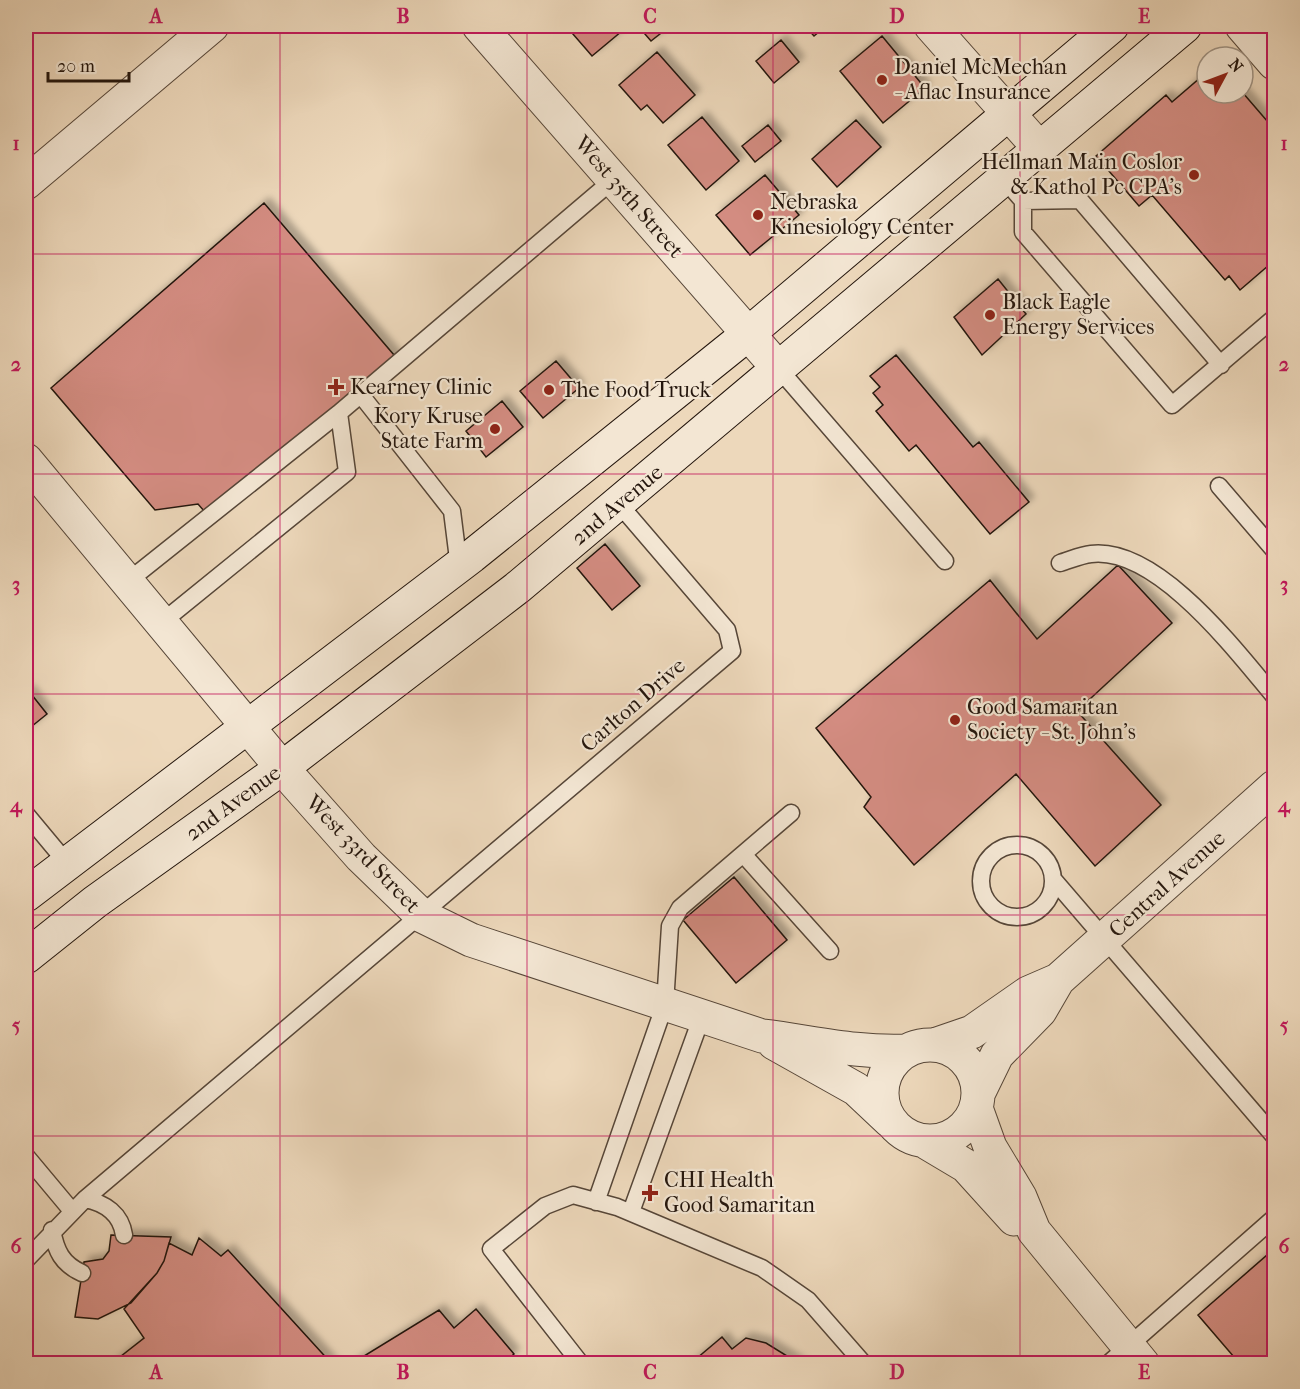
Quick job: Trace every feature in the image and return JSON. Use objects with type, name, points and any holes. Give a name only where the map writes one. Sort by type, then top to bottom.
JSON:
[{"type":"street","points":[[26,183],[212,26]]},
{"type":"street","name":"West 35th Street","points":[[479,26],[779,369]]},
{"type":"street","points":[[931,26],[1040,149]]},
{"type":"street","points":[[26,895],[66,861],[248,728],[459,567],[748,334],[1112,26]]},
{"type":"street","name":"2nd Avenue","points":[[26,957],[95,902],[282,768],[517,588],[779,369],[1013,190],[1040,149],[1185,26]]},
{"type":"street","points":[[1242,26],[1275,63]]},
{"type":"street","name":"West 33rd Street","points":[[26,460],[282,768],[361,857],[422,916],[471,940],[762,1036],[856,1089],[890,1121]]},
{"type":"street","name":"Central Avenue","points":[[920,1048],[972,1032],[1028,993],[1058,980],[1275,787]]},
{"type":"street","name":"Central Avenue","points":[[977,1101],[997,1056],[1040,1011],[1058,980]]},
{"type":"street","name":"West 33rd Street","points":[[762,1036],[813,1042],[849,1051],[920,1048]]},
{"type":"street","points":[[1034,1231],[1017,1221],[966,1166],[924,1141],[905,1135],[890,1121],[882,1102],[882,1082],[891,1064],[920,1048],[945,1047],[963,1058],[974,1074],[977,1101],[990,1148],[1020,1197],[1034,1231],[1126,1358]]},
{"type":"street","points":[[924,1141],[944,1140],[962,1130],[977,1101]]},
{"type":"lane","points":[[127,582],[361,395],[614,180]]},
{"type":"lane","points":[[1221,365],[1080,200],[1013,190],[1023,232],[1172,405],[1221,365],[1275,318]]},
{"type":"lane","points":[[779,369],[945,561]]},
{"type":"lane","points":[[361,395],[452,512],[459,567]]},
{"type":"lane","points":[[161,623],[347,472],[339,413]]},
{"type":"lane","points":[[1219,486],[1275,549]]},
{"type":"lane","name":"Carlton Drive","points":[[422,916],[732,651],[727,630],[619,504]]},
{"type":"lane","points":[[1060,563],[1092,553],[1123,558],[1164,579],[1218,630],[1275,696]]},
{"type":"lane","points":[[596,1202],[665,1004],[670,926],[680,908],[791,813]]},
{"type":"lane","points":[[26,814],[66,861]]},
{"type":"lane","points":[[1053,879],[1052,892],[1046,903],[1025,917],[1013,918],[1000,914],[983,897],[980,886],[984,864],[991,855],[1012,845],[1034,849],[1043,856],[1053,879],[1275,1136]]},
{"type":"lane","points":[[743,854],[830,951]]},
{"type":"lane","points":[[26,1260],[52,1230],[85,1198],[422,916]]},
{"type":"lane","points":[[631,1212],[702,1016]]},
{"type":"lane","points":[[26,1156],[72,1211]]},
{"type":"lane","points":[[581,1364],[491,1250],[545,1206],[573,1195],[631,1212],[762,1268],[808,1300],[864,1364]]},
{"type":"lane","points":[[85,1198],[98,1201],[111,1210],[119,1219],[124,1235]]},
{"type":"lane","points":[[1126,1358],[1275,1218]]},
{"type":"lane","points":[[52,1230],[58,1252],[63,1260],[82,1273]]},
{"type":"building","points":[[566,26],[628,26],[592,56]]},
{"type":"building","points":[[638,26],[670,26],[651,41]]},
{"type":"building","points":[[805,26],[826,26],[814,36]]},
{"type":"building","name":"Daniel McMechan - Aflac Insurance","points":[[882,36],[925,88],[883,123],[840,71]]},
{"type":"building","points":[[781,40],[799,62],[774,83],[756,61]]},
{"type":"building","points":[[657,52],[695,95],[663,123],[647,105],[641,110],[619,85]]},
{"type":"building","name":"Hellman Main Coslor & Kathol Pc CPA's","points":[[1195,82],[1195,105],[1253,105],[1274,129],[1274,271],[1269,265],[1240,290],[1229,276],[1225,280],[1152,195],[1139,206],[1096,156],[1166,95],[1172,102]]},
{"type":"building","points":[[702,117],[739,161],[706,190],[668,145]]},
{"type":"building","points":[[856,120],[881,147],[837,187],[812,159]]},
{"type":"building","points":[[768,125],[781,141],[755,162],[742,146]]},
{"type":"building","name":"Nebraska Kinesiology Center","points":[[765,175],[799,215],[750,255],[716,215]]},
{"type":"building","name":"Kearney Clinic","points":[[264,203],[400,362],[212,520],[198,504],[155,510],[51,388]]},
{"type":"building","name":"Black Eagle Energy Services","points":[[998,279],[1026,314],[982,355],[954,317]]},
{"type":"building","points":[[896,355],[973,447],[979,442],[1029,502],[990,534],[916,445],[909,451],[876,411],[883,405],[873,393],[880,387],[870,376]]},
{"type":"building","name":"The Food Truck","points":[[556,361],[579,388],[543,418],[520,391]]},
{"type":"building","name":"Kory Kruse State Farm","points":[[502,401],[523,427],[486,457],[466,431]]},
{"type":"building","points":[[605,544],[640,586],[612,610],[577,568]]},
{"type":"building","name":"Good Samaritan Society - St. John's","points":[[1118,565],[1172,623],[1077,711],[1161,805],[1095,866],[1016,774],[914,865],[864,807],[871,797],[816,728],[990,580],[1037,639]]},
{"type":"building","points":[[28,690],[47,714],[26,731],[26,693]]},
{"type":"building","points":[[734,877],[787,940],[736,983],[683,920]]},
{"type":"building","points":[[111,1235],[171,1237],[164,1261],[157,1273],[131,1303],[98,1319],[75,1317],[84,1262],[103,1259],[109,1251]]},
{"type":"building","points":[[199,1238],[221,1256],[228,1250],[332,1364],[111,1364],[144,1338],[124,1309],[157,1273],[164,1261],[169,1243],[192,1255]]},
{"type":"building","points":[[1274,1249],[1274,1364],[1240,1364],[1198,1315]]},
{"type":"building","points":[[476,1309],[514,1354],[503,1364],[351,1364],[439,1310],[454,1328]]},
{"type":"building","points":[[722,1337],[732,1349],[746,1338],[766,1343],[800,1364],[690,1364]]},
{"type":"place","name":"Daniel McMechan - Aflac Insurance","points":[[882,80]]},
{"type":"place","name":"Hellman Main Coslor & Kathol Pc CPA's","points":[[1194,175]]},
{"type":"place","name":"Nebraska Kinesiology Center","points":[[758,215]]},
{"type":"place","name":"Black Eagle Energy Services","points":[[990,315]]},
{"type":"place","name":"Kearney Clinic","points":[[336,387]]},
{"type":"place","name":"The Food Truck","points":[[549,390]]},
{"type":"place","name":"Kory Kruse State Farm","points":[[495,429]]},
{"type":"place","name":"Good Samaritan Society - St. John's","points":[[955,720]]},
{"type":"place","name":"CHI Health Good Samaritan","points":[[650,1193]]}]
